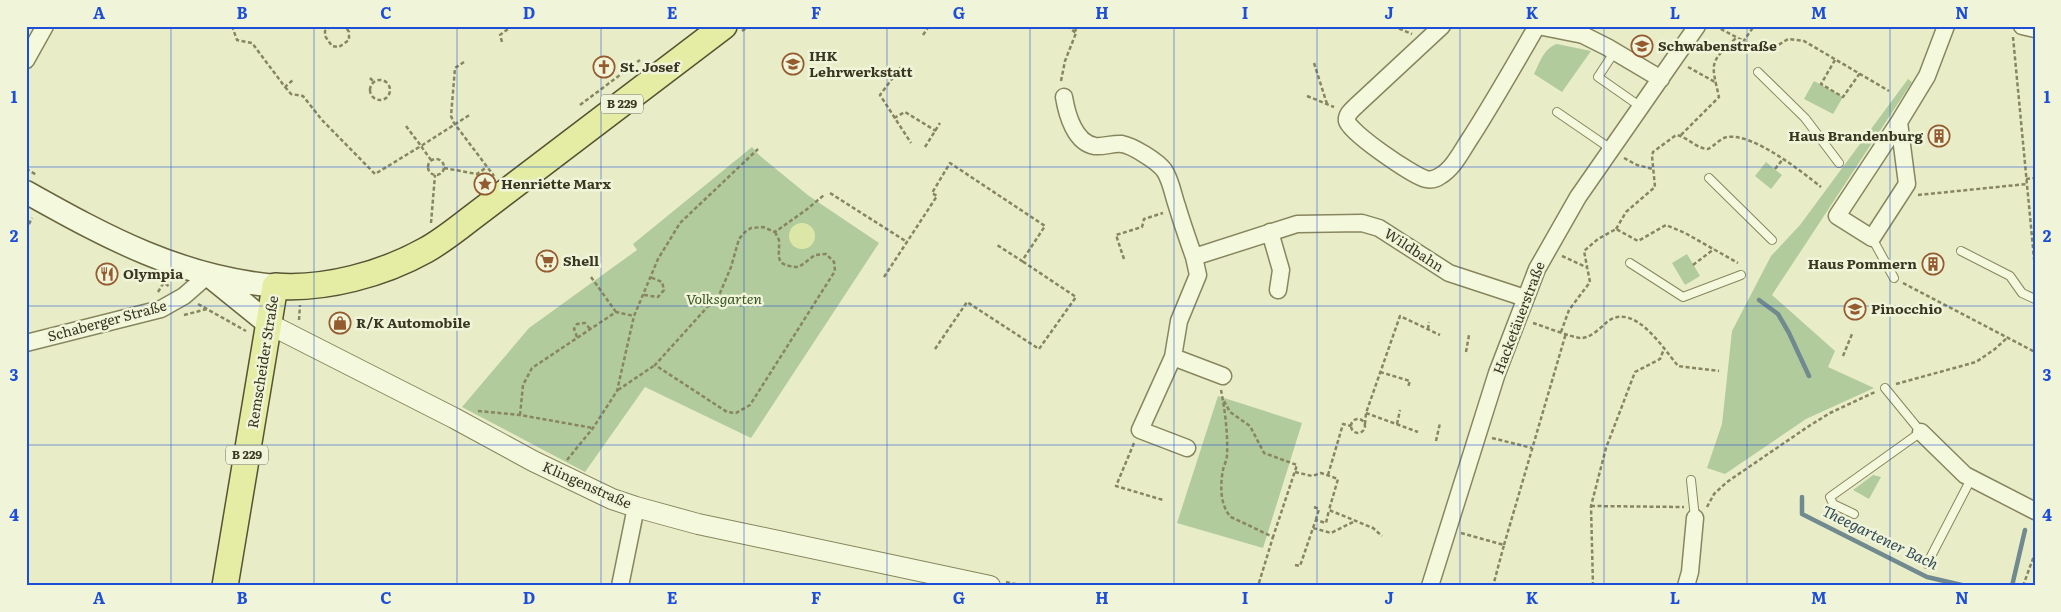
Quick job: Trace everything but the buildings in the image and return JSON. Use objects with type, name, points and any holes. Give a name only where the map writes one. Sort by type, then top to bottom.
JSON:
[{"type":"main road","name":"B 229","points":[[275,286],[299,288],[330,284],[390,266],[427,249],[470,219],[724,26]]},
{"type":"main road","points":[[31,202],[165,262],[208,275],[275,286]]},
{"type":"main road","points":[[208,275],[269,324]]},
{"type":"main road","name":"Remscheider Straße","points":[[225,586],[275,286]]},
{"type":"street","points":[[26,60],[45,26]]},
{"type":"street","points":[[1442,26],[1349,114],[1347,122],[1353,130],[1388,157],[1418,176],[1427,179],[1438,177],[1446,171],[1458,156],[1538,26],[1583,35],[1615,51],[1661,79]]},
{"type":"street","name":"Hacketäuerstraße","points":[[1430,586],[1477,434],[1537,269],[1562,223],[1697,26]]},
{"type":"street","points":[[1899,122],[1907,184],[1872,238],[1837,216],[1899,122],[1926,76],[1946,26]]},
{"type":"street","points":[[2017,30],[2035,29]]},
{"type":"street","points":[[1064,98],[1073,125],[1078,135],[1085,142],[1095,146],[1117,144],[1129,146],[1158,164],[1165,171],[1198,274],[1179,321],[1173,357],[1140,430],[1187,448]]},
{"type":"street","name":"Wildbahn","points":[[1194,257],[1297,224],[1371,224],[1449,273],[1525,298]]},
{"type":"street","points":[[1270,232],[1281,270],[1278,290]]},
{"type":"street","name":"Schaberger Straße","points":[[26,343],[161,309],[184,296],[208,275]]},
{"type":"street","name":"Klingenstraße","points":[[269,324],[542,465],[612,499],[698,524],[990,586]]},
{"type":"street","points":[[1173,357],[1223,376]]},
{"type":"street","points":[[1921,432],[1956,468],[1971,479],[2035,511]]},
{"type":"street","points":[[620,586],[636,507]]},
{"type":"street","points":[[1686,586],[1690,572],[1695,513]]},
{"type":"lane","points":[[1615,51],[1598,77],[1641,107]]},
{"type":"lane","points":[[1758,72],[1805,118],[1839,163]]},
{"type":"lane","points":[[1557,112],[1611,149]]},
{"type":"lane","points":[[1709,178],[1772,240]]},
{"type":"lane","points":[[1872,238],[1894,278]]},
{"type":"lane","points":[[1961,251],[2010,276],[2022,293],[2035,299]]},
{"type":"lane","points":[[1630,263],[1683,297],[1741,275]]},
{"type":"lane","points":[[1854,514],[1833,504],[1830,497],[1921,432],[1885,388]]},
{"type":"lane","points":[[1927,564],[1971,479]]},
{"type":"lane","points":[[1691,480],[1695,513]]},
{"type":"path","points":[[232,26],[237,40],[252,44],[291,94],[303,96],[322,120],[375,174],[471,114]]},
{"type":"path","points":[[322,26],[325,36],[332,46],[339,47],[349,40],[349,32],[345,26]]},
{"type":"path","points":[[325,31],[331,26]]},
{"type":"path","points":[[502,42],[500,35],[512,26]]},
{"type":"path","points":[[923,34],[929,26]]},
{"type":"path","points":[[1066,26],[1076,33]]},
{"type":"path","points":[[1064,98],[1061,82],[1065,61],[1076,33],[1075,26]]},
{"type":"path","points":[[1715,26],[1763,51],[1772,49],[1788,39],[1804,41],[1888,91]]},
{"type":"path","points":[[1743,42],[1754,26]]},
{"type":"path","points":[[2017,30],[2026,179],[2035,269]]},
{"type":"path","points":[[1561,332],[1569,310],[1590,282],[1584,251],[1598,239],[1616,229],[1626,212],[1655,187],[1653,152],[1676,135],[1681,135],[1719,97],[1713,68],[1715,60],[1736,38]]},
{"type":"path","points":[[580,105],[640,60]]},
{"type":"path","points":[[1836,60],[1822,84],[1843,96],[1860,73]]},
{"type":"path","points":[[464,62],[455,68],[451,116],[454,124],[495,177]]},
{"type":"path","points":[[1314,62],[1327,104]]},
{"type":"path","points":[[901,67],[880,95],[911,143]]},
{"type":"path","points":[[1688,67],[1715,82]]},
{"type":"path","points":[[370,78],[374,82]]},
{"type":"path","points":[[285,87],[294,79]]},
{"type":"path","points":[[381,80],[387,84],[389,93],[385,98],[376,99],[371,95],[370,89],[374,82],[381,80]]},
{"type":"path","points":[[1307,96],[1349,114]]},
{"type":"path","points":[[385,98],[388,102]]},
{"type":"path","points":[[894,118],[905,112],[936,131]]},
{"type":"path","points":[[925,147],[940,123]]},
{"type":"path","points":[[406,126],[431,160]]},
{"type":"path","points":[[1681,135],[1698,147],[1708,149],[1726,137],[1746,138],[1794,165],[1821,187]]},
{"type":"path","points":[[563,464],[593,428],[617,391],[634,316],[667,241],[695,206],[758,149]]},
{"type":"path","points":[[1625,159],[1637,165],[1653,169]]},
{"type":"path","points":[[1775,169],[1783,159]]},
{"type":"path","points":[[431,160],[441,160],[444,168]]},
{"type":"path","points":[[431,160],[428,168],[430,173],[435,175],[442,172],[444,168]]},
{"type":"path","points":[[884,277],[937,196],[932,193],[950,164],[1045,226],[1021,260]]},
{"type":"path","points":[[477,174],[488,167]]},
{"type":"path","points":[[444,168],[477,174],[485,184]]},
{"type":"path","points":[[430,225],[435,175]]},
{"type":"path","points":[[2026,179],[2035,178]]},
{"type":"path","points":[[1899,196],[2027,184]]},
{"type":"path","points":[[830,193],[907,242]]},
{"type":"path","points":[[775,232],[824,195]]},
{"type":"path","points":[[26,230],[31,202]]},
{"type":"path","points":[[1124,259],[1116,235],[1142,227],[1144,219],[1178,208]]},
{"type":"path","points":[[1616,229],[1638,241],[1666,225],[1714,249],[1738,264]]},
{"type":"path","points":[[617,391],[655,365],[720,293],[732,268],[739,239],[751,228],[763,226],[775,232],[779,240],[778,259],[785,265],[798,267],[820,254],[831,257],[834,262],[835,272],[750,405],[736,413],[727,412],[655,365]]},
{"type":"path","points":[[935,349],[967,302],[1039,349],[1076,297],[997,245]]},
{"type":"path","points":[[1693,265],[1714,249]]},
{"type":"path","points":[[1561,256],[1588,268]]},
{"type":"path","points":[[591,277],[616,312],[634,316]]},
{"type":"path","points":[[644,295],[658,297],[664,290],[662,282],[650,277]]},
{"type":"path","points":[[1894,278],[2035,352]]},
{"type":"path","points":[[520,415],[523,385],[532,368],[616,312]]},
{"type":"path","points":[[1328,475],[1343,424],[1351,426],[1353,430],[1359,432],[1363,430],[1366,413],[1400,316],[1440,335]]},
{"type":"path","points":[[1533,324],[1580,338],[1586,337],[1614,317],[1625,316],[1645,327],[1678,366],[1719,371]]},
{"type":"path","points":[[577,337],[574,330],[577,324],[585,322],[590,328]]},
{"type":"path","points":[[1428,329],[1429,322]]},
{"type":"path","points":[[1493,586],[1566,333]]},
{"type":"path","points":[[1844,356],[1852,334]]},
{"type":"path","points":[[1466,352],[1468,335]]},
{"type":"path","points":[[1591,506],[1695,513],[1708,508],[1714,494],[1727,482],[1809,426],[1855,401],[1885,388],[1976,362],[1996,349],[2008,337]]},
{"type":"path","points":[[1593,586],[1591,506],[1606,448],[1635,372],[1660,359],[1664,349]]},
{"type":"path","points":[[1380,372],[1410,381],[1408,388]]},
{"type":"path","points":[[1258,586],[1297,465],[1264,453],[1250,426],[1230,412],[1222,397],[1227,456],[1223,473],[1222,502],[1231,518],[1273,537]]},
{"type":"path","points":[[1396,424],[1400,410]]},
{"type":"path","points":[[476,411],[520,415],[593,428]]},
{"type":"path","points":[[1366,413],[1418,432]]},
{"type":"path","points":[[1351,426],[1352,422],[1358,418],[1365,424]]},
{"type":"path","points":[[1436,441],[1440,423]]},
{"type":"path","points":[[1140,430],[1116,486],[1163,500]]},
{"type":"path","points":[[1477,434],[1532,448]]},
{"type":"path","points":[[1295,472],[1312,476],[1321,472],[1338,479],[1326,523],[1315,521]]},
{"type":"path","points":[[1295,565],[1300,566],[1313,528],[1319,509],[1314,507]]},
{"type":"path","points":[[1329,510],[1373,528],[1382,536]]},
{"type":"path","points":[[1313,528],[1331,533],[1355,520]]},
{"type":"path","points":[[1447,529],[1504,545]]},
{"type":"path","points":[[2023,586],[2035,553]]},
{"type":"green space","points":[[1557,44],[1591,51],[1562,92],[1534,74],[1546,52]]},
{"type":"green space","points":[[1908,79],[1912,82],[1772,295],[1835,351],[1828,367],[1874,388],[1806,419],[1725,474],[1707,468],[1722,424],[1732,331],[1771,256],[1800,225]]},
{"type":"green space","points":[[1814,81],[1843,97],[1833,114],[1804,99]]},
{"type":"green space","name":"Volksgarten","points":[[752,147],[759,155],[809,196],[879,243],[751,438],[645,387],[585,472],[462,407],[529,328],[637,250],[633,244]]},
{"type":"green space","points":[[1766,162],[1782,175],[1771,189],[1755,176]]},
{"type":"green space","points":[[1687,254],[1700,276],[1685,285],[1672,263]]},
{"type":"green space","points":[[1218,396],[1302,423],[1263,548],[1177,523]]},
{"type":"green space","points":[[1873,475],[1881,477],[1869,499],[1853,490]]},
{"type":"sand","points":[[802,223],[811,227],[815,236],[811,245],[802,249],[793,245],[789,236],[793,227]]},
{"type":"waterway","name":"Theegartener Bach","points":[[1759,300],[1778,314],[1809,376]]},
{"type":"waterway","name":"Theegartener Bach","points":[[1802,497],[1802,514],[1927,577],[1966,586]]},
{"type":"waterway","name":"Theegartener Bach","points":[[2012,586],[2025,530]]},
{"type":"place","name":"Schwabenstraße","points":[[1642,46]]},
{"type":"place","name":"IHK Lehrwerkstatt","points":[[793,64]]},
{"type":"place","name":"St. Josef","points":[[604,67]]},
{"type":"place","name":"Haus Brandenburg","points":[[1939,136]]},
{"type":"place","name":"Henriette Marx","points":[[485,184]]},
{"type":"place","name":"Shell","points":[[547,261]]},
{"type":"place","name":"Haus Pommern","points":[[1933,264]]},
{"type":"place","name":"Olympia","points":[[107,274]]},
{"type":"place","name":"Pinocchio","points":[[1855,309]]},
{"type":"place","name":"R/K Automobile","points":[[340,323]]}]
